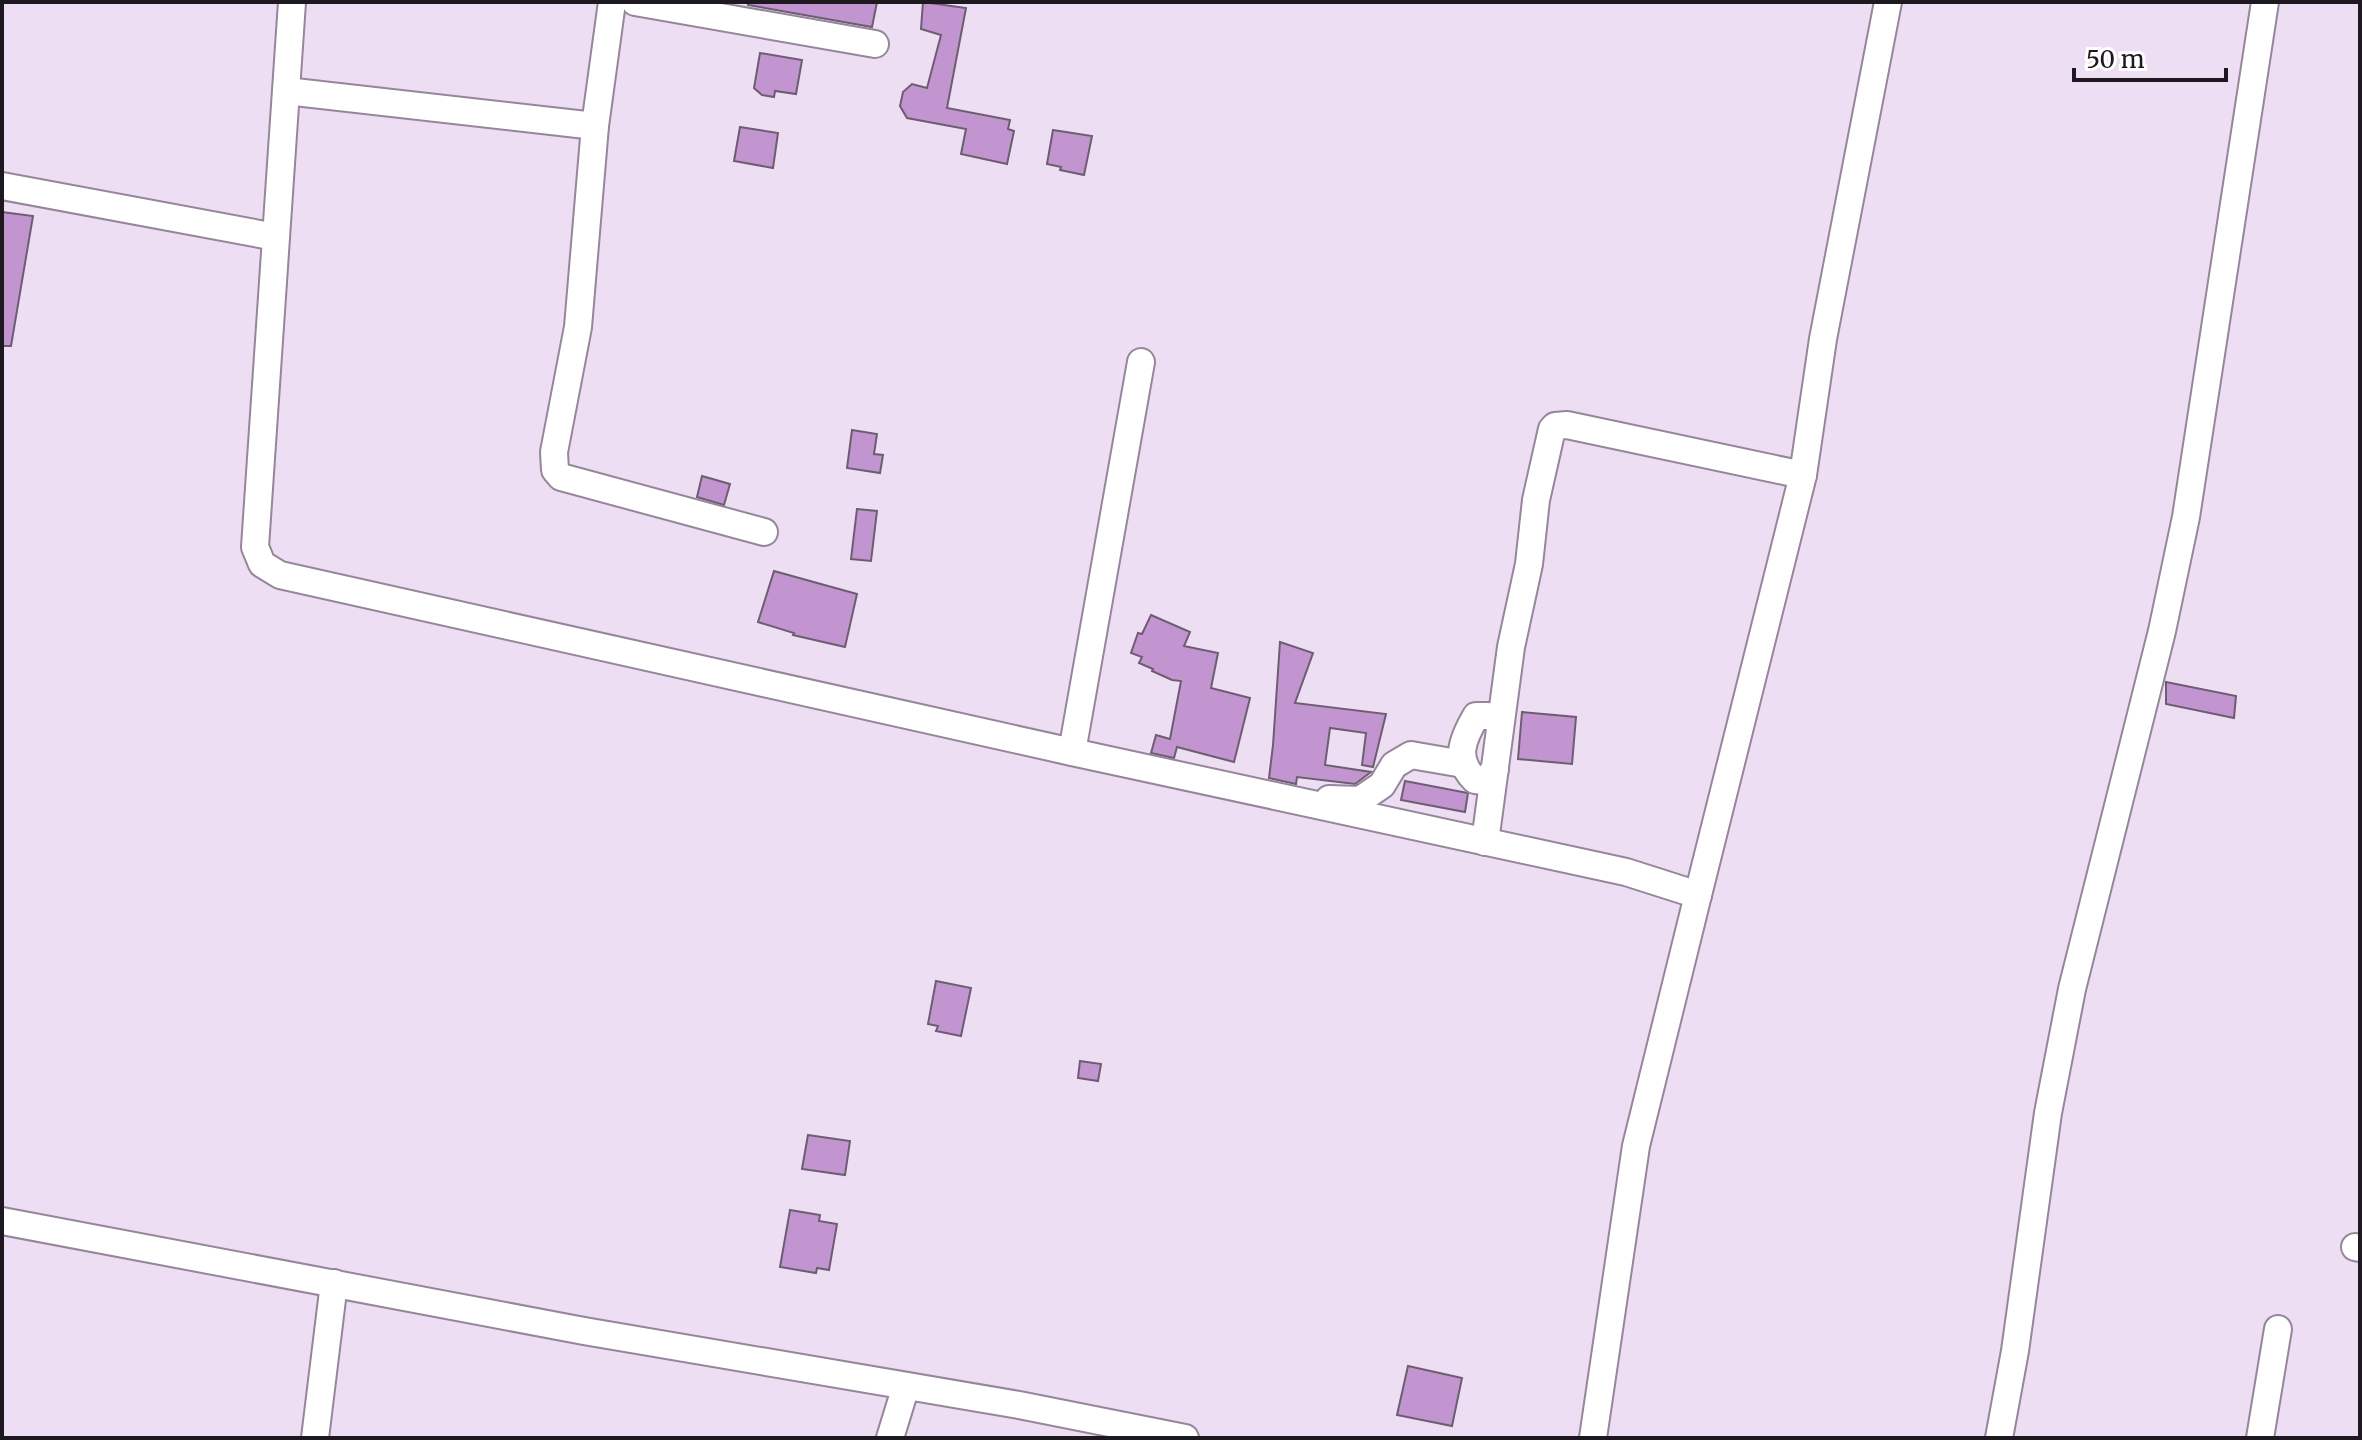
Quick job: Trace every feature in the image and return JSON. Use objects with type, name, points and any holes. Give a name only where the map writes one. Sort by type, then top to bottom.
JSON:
[{"type":"street","points":[[292,2],[255,547],[262,564],[280,575],[1626,872],[1698,895]]},
{"type":"street","points":[[612,2],[595,126],[578,327],[554,452],[555,470],[561,477],[764,532]]},
{"type":"street","points":[[635,2],[875,44]]},
{"type":"street","points":[[1593,1438],[1636,1146],[1803,475],[1823,339],[1888,2]]},
{"type":"street","points":[[1999,1438],[2015,1351],[2048,1113],[2069,1005],[2162,631],[2186,517],[2265,2]]},
{"type":"street","points":[[286,91],[595,126]]},
{"type":"street","points":[[2,186],[276,237]]},
{"type":"street","points":[[1072,752],[1141,362]]},
{"type":"street","points":[[1485,842],[1511,647],[1529,564],[1536,500],[1549,439],[1555,426],[1567,425],[1803,475]]},
{"type":"street","points":[[1495,769],[1485,781],[1475,780],[1463,768],[1461,756],[1467,732],[1476,716],[1501,720]]},
{"type":"street","points":[[1305,803],[1332,799],[1360,800],[1382,785],[1394,765],[1411,755],[1463,764]]},
{"type":"street","points":[[2,1221],[584,1331],[1185,1438]]},
{"type":"street","points":[[315,1438],[334,1283]]},
{"type":"street","points":[[2260,1438],[2278,1329]]},
{"type":"street","points":[[890,1438],[906,1386]]},
{"type":"building","points":[[748,2],[877,2],[872,27],[748,5]]},
{"type":"building","points":[[923,2],[966,8],[947,108],[1010,120],[1008,129],[1014,131],[1007,164],[961,154],[966,129],[907,118],[900,106],[903,92],[912,84],[927,88],[941,35],[921,29]]},
{"type":"building","points":[[760,53],[802,60],[796,94],[775,91],[774,97],[762,95],[754,88]]},
{"type":"building","points":[[740,127],[778,133],[773,168],[734,161]]},
{"type":"building","points":[[1053,130],[1092,136],[1084,175],[1047,164]]},
{"type":"building","points":[[2,212],[33,216],[11,346],[2,346]]},
{"type":"building","points":[[852,430],[877,434],[874,454],[883,455],[880,473],[847,468]]},
{"type":"building","points":[[702,476],[730,484],[724,505],[697,497]]},
{"type":"building","points":[[857,509],[877,511],[871,561],[851,559]]},
{"type":"building","points":[[774,571],[857,594],[845,647],[793,635],[758,622]]},
{"type":"building","points":[[1151,615],[1190,632],[1184,646],[1218,653],[1211,688],[1250,698],[1234,762],[1177,747],[1174,758],[1151,753],[1156,735],[1170,739],[1181,681],[1152,671],[1139,663],[1142,657],[1131,653],[1138,633],[1142,634]]},
{"type":"building","points":[[1280,642],[1313,653],[1295,703],[1386,714],[1373,767],[1362,765],[1366,733],[1330,728],[1325,765],[1371,772],[1355,784],[1297,777],[1296,784],[1269,778]]},
{"type":"building","points":[[2166,682],[2236,696],[2234,718],[2166,704]]},
{"type":"building","points":[[1522,712],[1576,717],[1572,764],[1518,759]]},
{"type":"building","points":[[1405,781],[1468,793],[1465,812],[1401,800]]},
{"type":"building","points":[[936,981],[971,988],[961,1036],[936,1031],[938,1026],[928,1024]]},
{"type":"building","points":[[1080,1061],[1101,1064],[1098,1081],[1078,1078]]},
{"type":"building","points":[[808,1135],[850,1141],[845,1175],[802,1169]]},
{"type":"building","points":[[790,1210],[820,1215],[819,1221],[837,1224],[829,1270],[817,1268],[816,1273],[780,1267]]},
{"type":"building","points":[[1408,1366],[1462,1378],[1452,1426],[1397,1415]]}]
